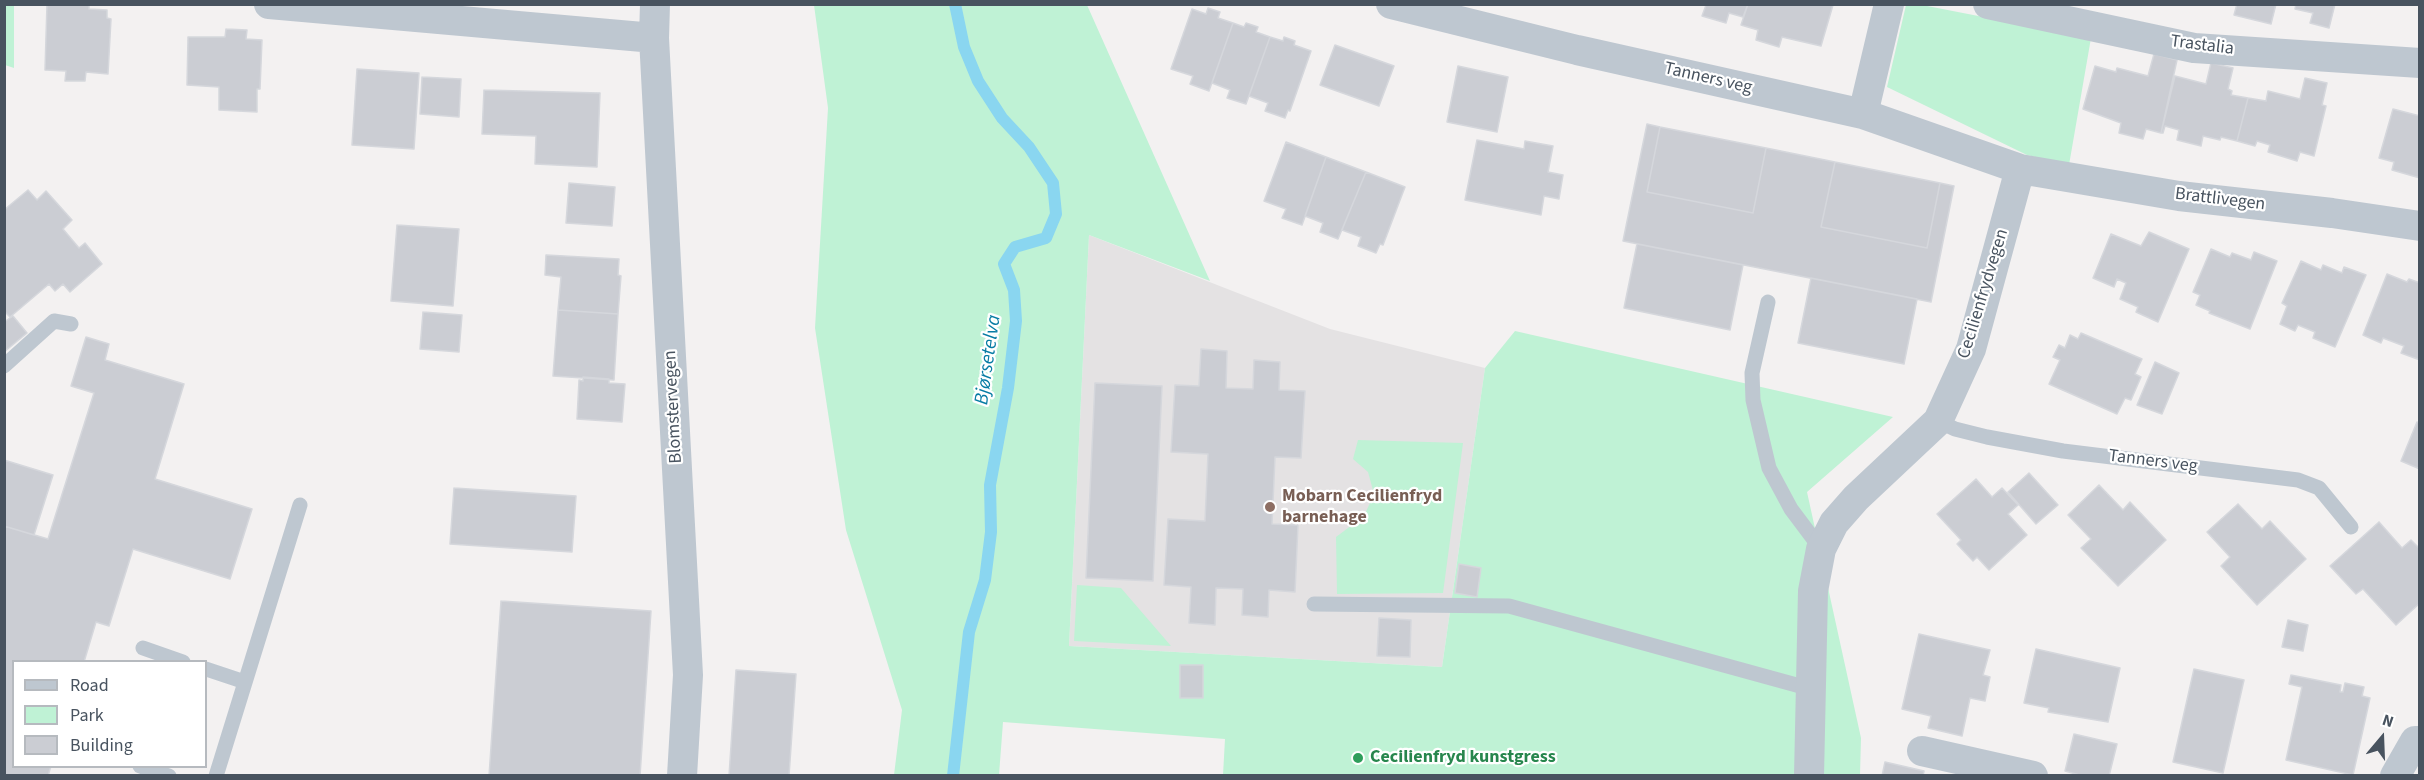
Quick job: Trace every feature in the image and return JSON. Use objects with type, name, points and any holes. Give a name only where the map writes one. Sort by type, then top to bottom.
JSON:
[{"type":"street","points":[[269,4],[654,38]]},
{"type":"street","name":"Blomstervegen","points":[[655,4],[654,38],[688,675],[682,776]]},
{"type":"street","name":"Tanners veg","points":[[1391,4],[1577,50],[1863,114],[2020,169]]},
{"type":"street","points":[[1863,114],[1889,4]]},
{"type":"street","name":"Trastalia","points":[[1988,4],[2194,48],[2420,63]]},
{"type":"street","name":"Brattlivegen","points":[[2020,169],[2179,196],[2332,213],[2420,226]]},
{"type":"street","name":"Cecilienfrydvegen","points":[[1809,776],[1813,591],[1821,549],[1834,523],[1856,498],[1938,421],[1971,349],[2020,169]]},
{"type":"street","points":[[2395,776],[2415,741],[2420,741]]},
{"type":"street","points":[[1922,751],[2033,776]]},
{"type":"lane","points":[[1768,302],[1752,373],[1753,400],[1769,468],[1791,509],[1821,549]]},
{"type":"lane","points":[[4,366],[54,321],[70,324]]},
{"type":"lane","name":"Tanners veg","points":[[1938,421],[1955,429],[1987,437],[2063,451],[2298,480],[2319,488],[2351,527]]},
{"type":"lane","points":[[216,776],[300,505]]},
{"type":"lane","points":[[1314,604],[1509,606],[1811,689]]},
{"type":"lane","points":[[143,648],[177,660]]},
{"type":"lane","points":[[207,669],[245,682]]},
{"type":"lane","points":[[146,768],[169,776]]},
{"type":"shaded area","name":"Mobarn Cecilienfryd barnehage","points":[[1089,235],[1330,329],[1485,368],[1442,667],[1069,646]]},
{"type":"green space","points":[[4,5],[14,5],[14,68],[5,65]]},
{"type":"green space","points":[[814,5],[1087,5],[1210,281],[1089,235],[1069,646],[1442,667],[1485,368],[1515,331],[1893,417],[1807,492],[1861,738],[1860,775],[1223,775],[1225,739],[1003,722],[999,775],[894,775],[902,710],[846,530],[815,328],[828,108]]},
{"type":"green space","points":[[1906,5],[1922,5],[2091,38],[2069,165],[2027,155],[1887,87]]},
{"type":"green space","points":[[1358,440],[1463,443],[1443,593],[1337,594],[1336,537],[1364,516],[1374,494],[1368,472],[1353,459]]},
{"type":"green space","points":[[1077,585],[1121,588],[1171,646],[1074,641]]},
{"type":"building","points":[[47,4],[89,4],[89,9],[107,10],[107,18],[111,19],[108,74],[86,72],[85,81],[65,81],[66,71],[45,70]]},
{"type":"building","points":[[1703,4],[1748,4],[1743,17],[1729,13],[1726,23],[1702,16],[1706,5]]},
{"type":"building","points":[[1748,4],[1833,5],[1821,46],[1782,37],[1779,47],[1756,40],[1758,30],[1741,25]]},
{"type":"building","points":[[2237,4],[2276,4],[2271,24],[2234,15]]},
{"type":"building","points":[[2296,4],[2335,4],[2329,28],[2310,23],[2313,13],[2295,9]]},
{"type":"building","points":[[1208,8],[1220,12],[1218,18],[1233,23],[1209,91],[1190,84],[1193,76],[1171,69],[1192,9],[1206,14]]},
{"type":"building","points":[[1233,23],[1244,27],[1246,23],[1258,27],[1256,32],[1270,37],[1246,104],[1227,98],[1230,90],[1212,83]]},
{"type":"building","points":[[226,29],[247,30],[246,39],[262,40],[257,112],[219,110],[219,87],[187,85],[188,37],[225,37]]},
{"type":"building","points":[[1270,37],[1283,41],[1284,37],[1295,41],[1294,45],[1311,51],[1290,111],[1288,110],[1285,118],[1265,111],[1268,103],[1249,96]]},
{"type":"building","points":[[1335,45],[1394,66],[1379,106],[1320,85]]},
{"type":"building","points":[[2154,54],[2177,60],[2161,133],[2146,129],[2143,139],[2119,133],[2121,123],[2083,109],[2095,66],[2116,72],[2117,68],[2148,76]]},
{"type":"building","points":[[2211,63],[2233,68],[2228,89],[2232,91],[2231,95],[2248,98],[2237,141],[2203,136],[2201,146],[2177,140],[2179,130],[2165,126],[2161,133],[2175,76],[2206,84]]},
{"type":"building","points":[[1458,66],[1508,77],[1497,132],[1447,122]]},
{"type":"building","points":[[357,69],[419,73],[414,149],[352,145]]},
{"type":"building","points":[[422,77],[461,79],[459,117],[420,114]]},
{"type":"building","points":[[2305,78],[2327,83],[2322,105],[2326,106],[2314,156],[2300,152],[2297,161],[2268,152],[2270,145],[2257,141],[2255,146],[2237,141],[2248,98],[2266,101],[2268,91],[2300,99]]},
{"type":"building","points":[[484,90],[600,93],[597,167],[535,164],[536,136],[482,134]]},
{"type":"building","points":[[2393,109],[2420,116],[2420,178],[2392,170],[2394,162],[2379,158]]},
{"type":"building","points":[[1647,124],[1660,127],[1647,192],[1753,213],[1766,148],[1835,162],[1821,227],[1927,248],[1940,183],[1954,186],[1931,302],[1623,241]]},
{"type":"building","points":[[1660,127],[1766,148],[1753,213],[1647,192]]},
{"type":"building","points":[[1477,140],[1524,149],[1525,141],[1553,146],[1548,172],[1563,175],[1559,199],[1544,196],[1541,215],[1465,200]]},
{"type":"building","points":[[1286,142],[1326,157],[1302,225],[1282,218],[1286,209],[1264,201]]},
{"type":"building","points":[[1326,157],[1366,172],[1338,239],[1320,232],[1323,223],[1305,216]]},
{"type":"building","points":[[1835,162],[1940,183],[1927,248],[1821,227]]},
{"type":"building","points":[[1366,172],[1405,187],[1383,245],[1380,244],[1376,253],[1358,246],[1361,237],[1342,230]]},
{"type":"building","points":[[569,183],[615,187],[612,226],[566,223]]},
{"type":"building","points":[[28,190],[37,200],[46,191],[72,220],[63,229],[79,248],[85,243],[102,264],[70,292],[63,284],[55,291],[49,284],[10,317],[4,311],[4,210]]},
{"type":"building","points":[[397,225],[459,229],[453,306],[391,301]]},
{"type":"building","points":[[2149,232],[2189,249],[2158,322],[2136,312],[2138,307],[2120,299],[2126,283],[2117,279],[2114,287],[2093,278],[2111,234],[2141,246]]},
{"type":"building","points":[[1637,244],[1743,265],[1730,330],[1624,308]]},
{"type":"building","points":[[2211,249],[2230,257],[2232,253],[2251,260],[2254,252],[2277,261],[2250,329],[2209,313],[2210,311],[2196,305],[2200,295],[2193,292]]},
{"type":"building","points":[[546,255],[619,259],[618,275],[621,276],[618,314],[558,310],[561,277],[545,275]]},
{"type":"building","points":[[2301,261],[2321,270],[2323,265],[2342,273],[2344,267],[2366,275],[2335,347],[2313,338],[2315,332],[2298,325],[2295,331],[2280,324],[2287,306],[2282,303]]},
{"type":"building","points":[[2387,274],[2407,282],[2409,279],[2420,283],[2420,360],[2401,353],[2404,346],[2383,338],[2381,343],[2363,335]]},
{"type":"building","points":[[1811,278],[1917,299],[1904,364],[1798,343]]},
{"type":"building","points":[[558,310],[618,314],[614,380],[553,376]]},
{"type":"building","points":[[423,312],[462,315],[459,352],[420,349]]},
{"type":"building","points":[[13,316],[27,333],[4,352],[4,322]]},
{"type":"building","points":[[2081,333],[2142,359],[2135,374],[2141,377],[2131,400],[2125,398],[2117,414],[2049,384],[2060,360],[2053,357],[2059,345],[2065,348],[2070,335],[2078,339]]},
{"type":"building","points":[[86,337],[109,344],[105,360],[184,384],[155,479],[252,509],[230,579],[133,549],[109,626],[96,622],[85,660],[12,660],[12,768],[50,768],[48,776],[4,776],[4,526],[48,539],[94,393],[71,386]]},
{"type":"building","points":[[1201,349],[1227,351],[1226,388],[1253,389],[1254,360],[1280,362],[1279,390],[1305,391],[1301,458],[1275,457],[1272,524],[1298,525],[1295,592],[1269,590],[1268,617],[1242,615],[1243,589],[1216,588],[1215,625],[1189,623],[1191,587],[1164,585],[1168,519],[1205,521],[1208,454],[1171,452],[1175,385],[1199,386]]},
{"type":"building","points":[[2155,362],[2179,373],[2162,414],[2137,405]]},
{"type":"building","points":[[583,377],[609,379],[609,383],[625,384],[622,422],[577,419],[579,380],[583,381]]},
{"type":"building","points":[[1095,383],[1162,386],[1153,581],[1086,578]]},
{"type":"building","points":[[2417,422],[2420,423],[2420,469],[2401,461]]},
{"type":"building","points":[[4,460],[53,475],[34,535],[4,526]]},
{"type":"building","points":[[2029,473],[2058,505],[2036,524],[2008,492]]},
{"type":"building","points":[[1976,479],[1992,497],[2002,488],[2018,505],[2008,514],[2027,535],[1989,570],[1977,557],[1973,561],[1957,544],[1961,540],[1937,514]]},
{"type":"building","points":[[2099,485],[2123,510],[2130,502],[2166,540],[2118,586],[2081,548],[2091,539],[2068,515]]},
{"type":"building","points":[[454,488],[576,496],[572,552],[450,544]]},
{"type":"building","points":[[2238,504],[2262,529],[2270,521],[2306,559],[2257,605],[2221,566],[2230,557],[2207,532]]},
{"type":"building","points":[[2379,522],[2402,548],[2411,540],[2420,549],[2420,603],[2396,625],[2363,589],[2356,594],[2330,566]]},
{"type":"building","points":[[1459,564],[1481,568],[1477,597],[1455,593]]},
{"type":"building","points":[[501,601],[651,611],[640,776],[489,776]]},
{"type":"building","points":[[1379,618],[1411,620],[1410,657],[1377,656]]},
{"type":"building","points":[[2288,620],[2308,625],[2303,651],[2282,647]]},
{"type":"building","points":[[1919,634],[1990,650],[1983,675],[1990,677],[1985,701],[1970,698],[1962,736],[1928,728],[1931,716],[1902,709]]},
{"type":"building","points":[[2036,649],[2120,668],[2108,722],[2048,712],[2049,708],[2024,703]]},
{"type":"building","points":[[1180,665],[1203,665],[1203,698],[1180,698]]},
{"type":"building","points":[[2194,669],[2244,680],[2223,773],[2173,762]]},
{"type":"building","points":[[736,670],[796,674],[789,776],[729,776]]},
{"type":"building","points":[[2291,675],[2341,685],[2340,692],[2343,692],[2345,683],[2364,687],[2362,696],[2370,698],[2353,775],[2286,760],[2302,687],[2289,684]]},
{"type":"building","points":[[2074,734],[2117,744],[2109,776],[2083,776],[2065,771]]},
{"type":"building","points":[[1885,762],[1924,771],[1923,776],[1882,776]]},
{"type":"waterway","name":"Bjørsetelva","points":[[953,776],[969,632],[985,580],[991,532],[990,485],[1008,388],[1016,321],[1014,290],[1004,264],[1015,247],[1046,238],[1056,214],[1053,183],[1029,147],[1002,118],[978,81],[964,47],[955,4]]},
{"type":"place","name":"Mobarn Cecilienfryd barnehage","points":[[1270,507]]},
{"type":"place","name":"Cecilienfryd kunstgress","points":[[1358,758]]}]
